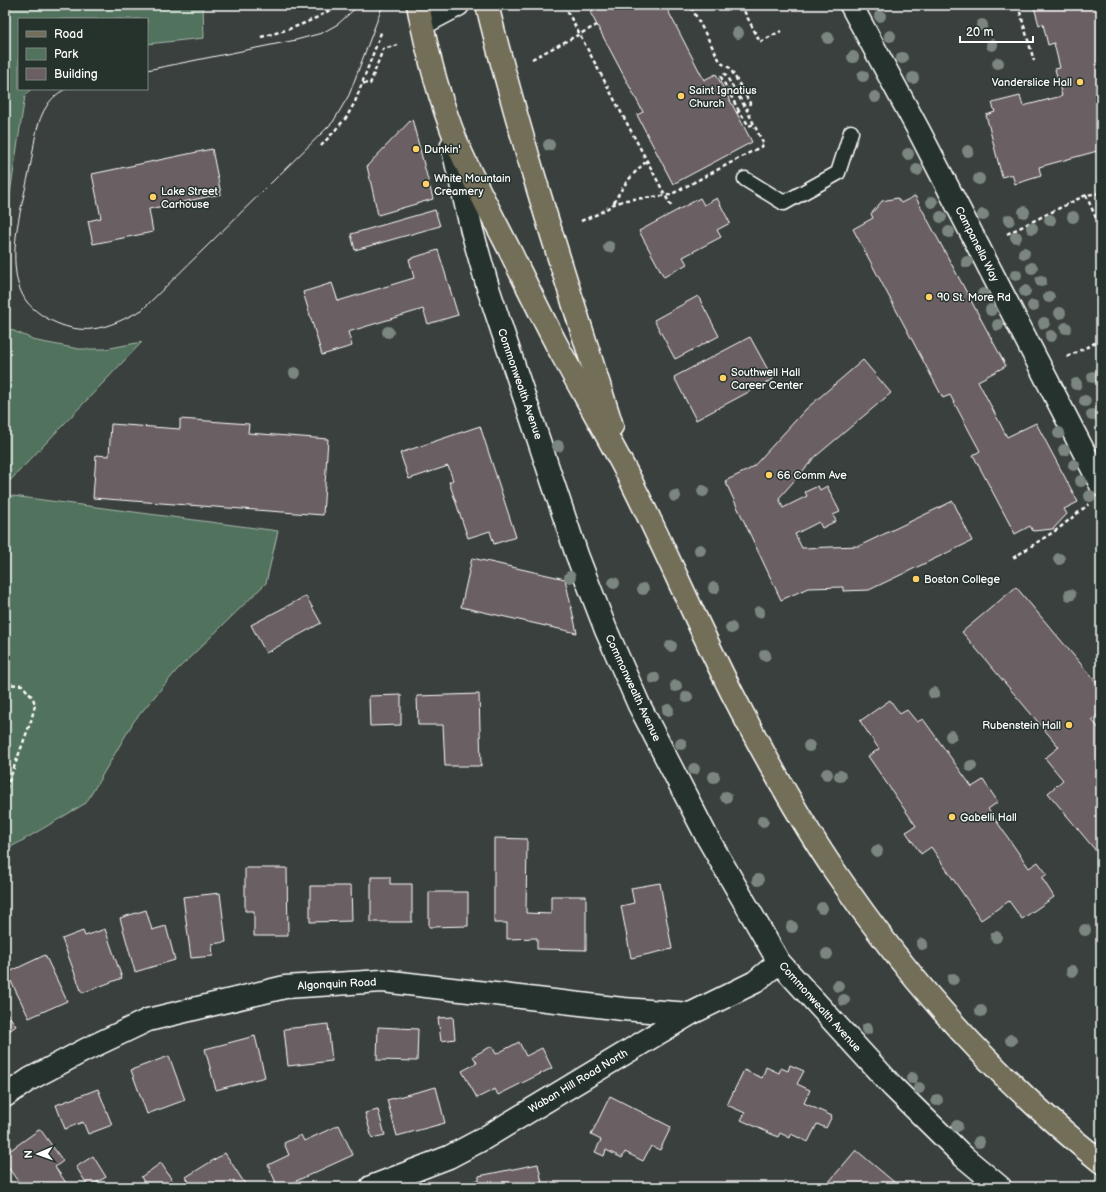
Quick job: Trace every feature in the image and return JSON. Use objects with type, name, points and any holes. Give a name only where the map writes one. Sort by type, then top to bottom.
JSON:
[{"type":"main road","name":"Commonwealth Avenue","points":[[487,5],[531,168],[558,258],[629,478]]},
{"type":"main road","name":"Commonwealth Avenue","points":[[420,14],[448,120],[469,170],[560,351],[629,478],[733,695],[802,820],[834,871],[906,968],[947,1016],[993,1064],[1042,1111],[1101,1162]]},
{"type":"street","points":[[420,14],[458,5]]},
{"type":"street","name":"Campanella Way","points":[[851,5],[919,130],[978,246],[1096,494]]},
{"type":"street","name":"Commonwealth Avenue","points":[[440,93],[472,231],[489,292],[577,555],[623,670],[643,712],[707,837],[779,962],[893,1087],[964,1157],[1000,1187]]},
{"type":"street","name":"Waban Hill Road North","points":[[371,1187],[448,1157],[483,1139],[690,1014],[755,982],[779,962]]},
{"type":"street","name":"Algonquin Road","points":[[5,1096],[36,1076],[85,1050],[148,1020],[285,987],[383,981],[623,1009],[690,1014]]},
{"type":"lane","points":[[745,179],[784,203],[838,173],[851,132]]},
{"type":"path","points":[[261,37],[304,24],[325,14],[337,5]]},
{"type":"path","points":[[564,5],[672,206]]},
{"type":"path","points":[[690,5],[721,63],[730,68],[750,103],[747,110]]},
{"type":"path","points":[[741,5],[760,42],[781,31]]},
{"type":"path","points":[[1018,5],[1034,61]]},
{"type":"path","points":[[532,60],[597,25]]},
{"type":"path","points":[[321,146],[346,118],[355,102],[382,30]]},
{"type":"path","points":[[363,83],[370,84],[383,49],[398,45]]},
{"type":"path","points":[[581,222],[614,204],[626,200],[670,195],[764,145],[754,124],[747,110],[725,74],[721,77],[738,112],[749,126],[754,124]]},
{"type":"path","points":[[614,204],[620,190],[635,171],[648,160]]},
{"type":"path","points":[[1007,234],[1086,195],[1101,193]]},
{"type":"path","points":[[1086,195],[1099,225],[1101,270]]},
{"type":"path","points":[[1067,357],[1101,340]]},
{"type":"path","points":[[1013,558],[1058,529],[1096,494]]},
{"type":"path","points":[[5,684],[22,686],[33,698],[35,705],[31,721],[5,792]]},
{"type":"green space","points":[[5,5],[203,5],[204,38],[148,44],[148,18],[18,18],[18,90],[30,90],[25,96],[5,226]]},
{"type":"green space","points":[[5,324],[7,328],[37,341],[79,349],[105,349],[142,342],[5,486]]},
{"type":"green space","points":[[5,495],[278,531],[266,583],[177,670],[134,721],[86,803],[5,850]]},
{"type":"building","name":"Saint Ignatius Church","points":[[603,5],[665,5],[704,80],[716,74],[752,142],[673,184],[637,115],[643,112],[590,12]]},
{"type":"building","name":"Vanderslice Hall","points":[[1038,5],[1101,5],[1101,150],[1039,167],[1041,176],[1015,184],[1012,174],[1002,177],[986,115],[995,112],[992,103],[1020,96],[1023,106],[1062,96],[1055,69],[1060,68],[1054,43],[1048,45],[1043,24],[1039,25],[1034,7]]},
{"type":"building","points":[[412,119],[433,199],[378,215],[367,166]]},
{"type":"building","name":"Lake Street Carhouse","points":[[212,149],[221,194],[149,209],[153,232],[93,244],[88,221],[101,218],[92,174]]},
{"type":"building","name":"90 St. More Rd","points":[[915,196],[1006,366],[978,381],[1007,437],[1036,423],[1078,502],[1064,509],[1067,514],[1053,529],[1033,531],[1030,526],[1015,534],[973,455],[980,451],[950,395],[943,398],[853,229],[873,218],[871,214],[882,201],[897,198],[901,203]]},
{"type":"building","points":[[700,198],[704,205],[717,198],[730,223],[717,230],[721,237],[683,257],[687,264],[664,277],[639,231]]},
{"type":"building","points":[[435,210],[440,226],[355,250],[351,234]]},
{"type":"building","points":[[438,250],[458,315],[428,324],[423,309],[348,332],[352,346],[322,355],[303,292],[332,283],[338,301],[414,278],[409,259]]},
{"type":"building","points":[[698,296],[719,336],[675,359],[654,320]]},
{"type":"building","name":"Southwell Hall Career Center","points":[[750,337],[773,379],[696,420],[674,377]]},
{"type":"building","name":"66 Comm Ave","points":[[863,360],[891,393],[815,457],[779,498],[783,508],[807,496],[805,492],[818,486],[820,490],[827,486],[840,512],[833,515],[836,521],[822,528],[819,522],[795,534],[802,548],[859,546],[953,501],[972,541],[869,590],[843,591],[843,587],[808,588],[781,600],[725,481],[752,468],[806,409]]},
{"type":"building","points":[[180,419],[249,424],[248,433],[328,439],[323,515],[93,498],[96,455],[109,456],[111,424],[180,429]]},
{"type":"building","points":[[480,426],[516,537],[494,544],[490,531],[468,538],[449,482],[453,480],[448,466],[409,479],[400,453]]},
{"type":"building","points":[[472,558],[565,579],[577,633],[461,607]]},
{"type":"building","name":"Rubenstein Hall","points":[[1016,587],[1101,688],[1101,712],[1092,720],[1101,731],[1101,857],[1048,793],[1063,780],[1045,758],[1059,747],[962,632]]},
{"type":"building","points":[[306,596],[321,623],[266,653],[251,625]]},
{"type":"building","points":[[479,694],[481,766],[445,766],[443,725],[418,725],[417,696]]},
{"type":"building","points":[[401,695],[401,725],[370,726],[369,696]]},
{"type":"building","name":"Gabelli Hall","points":[[890,700],[900,714],[907,710],[917,722],[923,719],[972,787],[983,780],[998,802],[988,809],[1029,868],[1038,862],[1047,874],[1042,878],[1054,897],[1022,919],[1009,901],[981,920],[931,847],[921,854],[906,832],[916,826],[868,756],[879,749],[860,721]]},
{"type":"building","points":[[494,838],[527,839],[526,913],[551,914],[551,896],[586,896],[586,950],[537,949],[537,938],[507,939],[507,923],[494,923]]},
{"type":"building","points":[[245,868],[287,868],[288,936],[254,936],[254,911],[245,911]]},
{"type":"building","points":[[371,877],[390,877],[390,884],[412,884],[412,922],[371,922]]},
{"type":"building","points":[[660,883],[672,949],[631,958],[621,906],[634,903],[631,888]]},
{"type":"building","points":[[310,886],[351,886],[352,921],[310,922]]},
{"type":"building","points":[[429,892],[468,892],[468,926],[429,927]]},
{"type":"building","points":[[220,893],[226,942],[212,944],[213,956],[191,958],[183,897]]},
{"type":"building","points":[[146,910],[152,930],[166,926],[175,960],[135,972],[120,918]]},
{"type":"building","points":[[105,929],[122,978],[82,993],[62,939],[83,931],[85,936]]},
{"type":"building","points":[[45,955],[67,1001],[29,1018],[7,973]]},
{"type":"building","points":[[5,1010],[16,1026],[5,1034]]},
{"type":"building","points":[[453,1017],[455,1039],[441,1041],[438,1018]]},
{"type":"building","points":[[328,1024],[332,1061],[288,1066],[284,1029]]},
{"type":"building","points":[[378,1027],[418,1029],[417,1061],[377,1060]]},
{"type":"building","points":[[255,1036],[265,1077],[216,1090],[205,1049]]},
{"type":"building","points":[[519,1042],[526,1056],[542,1048],[552,1068],[498,1095],[495,1089],[477,1098],[462,1071],[477,1063],[473,1056],[492,1046],[496,1054]]},
{"type":"building","points":[[169,1056],[185,1100],[147,1114],[131,1070]]},
{"type":"building","points":[[790,1065],[804,1071],[797,1084],[810,1090],[804,1103],[832,1116],[826,1128],[817,1124],[808,1142],[791,1134],[790,1138],[780,1133],[778,1137],[741,1120],[745,1113],[727,1105],[744,1070],[762,1078],[766,1067],[779,1073],[781,1068],[788,1071]]},
{"type":"building","points":[[436,1087],[445,1123],[397,1136],[387,1100]]},
{"type":"building","points":[[98,1089],[112,1125],[88,1134],[83,1122],[65,1129],[56,1105]]},
{"type":"building","points":[[610,1096],[671,1127],[660,1150],[651,1146],[643,1161],[625,1152],[622,1158],[606,1150],[604,1156],[595,1152],[601,1140],[591,1135]]},
{"type":"building","points":[[378,1110],[385,1135],[372,1138],[365,1113]]},
{"type":"building","points":[[339,1125],[353,1155],[283,1187],[278,1187],[268,1165],[289,1155],[284,1143],[301,1135],[304,1141]]},
{"type":"building","points":[[40,1129],[63,1161],[55,1167],[69,1187],[22,1187],[5,1163],[5,1154]]},
{"type":"building","points":[[856,1150],[900,1187],[833,1187],[828,1183]]},
{"type":"building","points":[[225,1153],[247,1187],[192,1187],[186,1177]]},
{"type":"building","points":[[93,1156],[106,1177],[89,1187],[76,1167]]},
{"type":"building","points":[[161,1163],[174,1183],[169,1187],[147,1187],[141,1177]]},
{"type":"building","points":[[538,1164],[543,1187],[455,1187],[454,1185],[479,1180],[479,1176]]},
{"type":"tram line","points":[[148,70],[296,40],[322,33],[338,24],[359,5]]},
{"type":"tram line","points":[[64,90],[54,97],[40,119],[18,220],[15,247],[16,273],[17,281],[25,299],[40,314],[65,326],[92,329],[112,324],[142,310],[333,122],[349,95],[383,5]]},
{"type":"place","name":"Vanderslice Hall","points":[[1080,82]]},
{"type":"place","name":"Saint Ignatius Church","points":[[681,96]]},
{"type":"place","name":"Dunkin'","points":[[416,149]]},
{"type":"place","name":"White Mountain Creamery","points":[[426,184]]},
{"type":"place","name":"Lake Street Carhouse","points":[[153,197]]},
{"type":"place","name":"90 St. More Rd","points":[[929,297]]},
{"type":"place","name":"Southwell Hall Career Center","points":[[723,378]]},
{"type":"place","name":"66 Comm Ave","points":[[769,475]]},
{"type":"place","name":"Boston College","points":[[916,579]]},
{"type":"place","name":"Rubenstein Hall","points":[[1069,725]]},
{"type":"place","name":"Gabelli Hall","points":[[952,817]]}]
